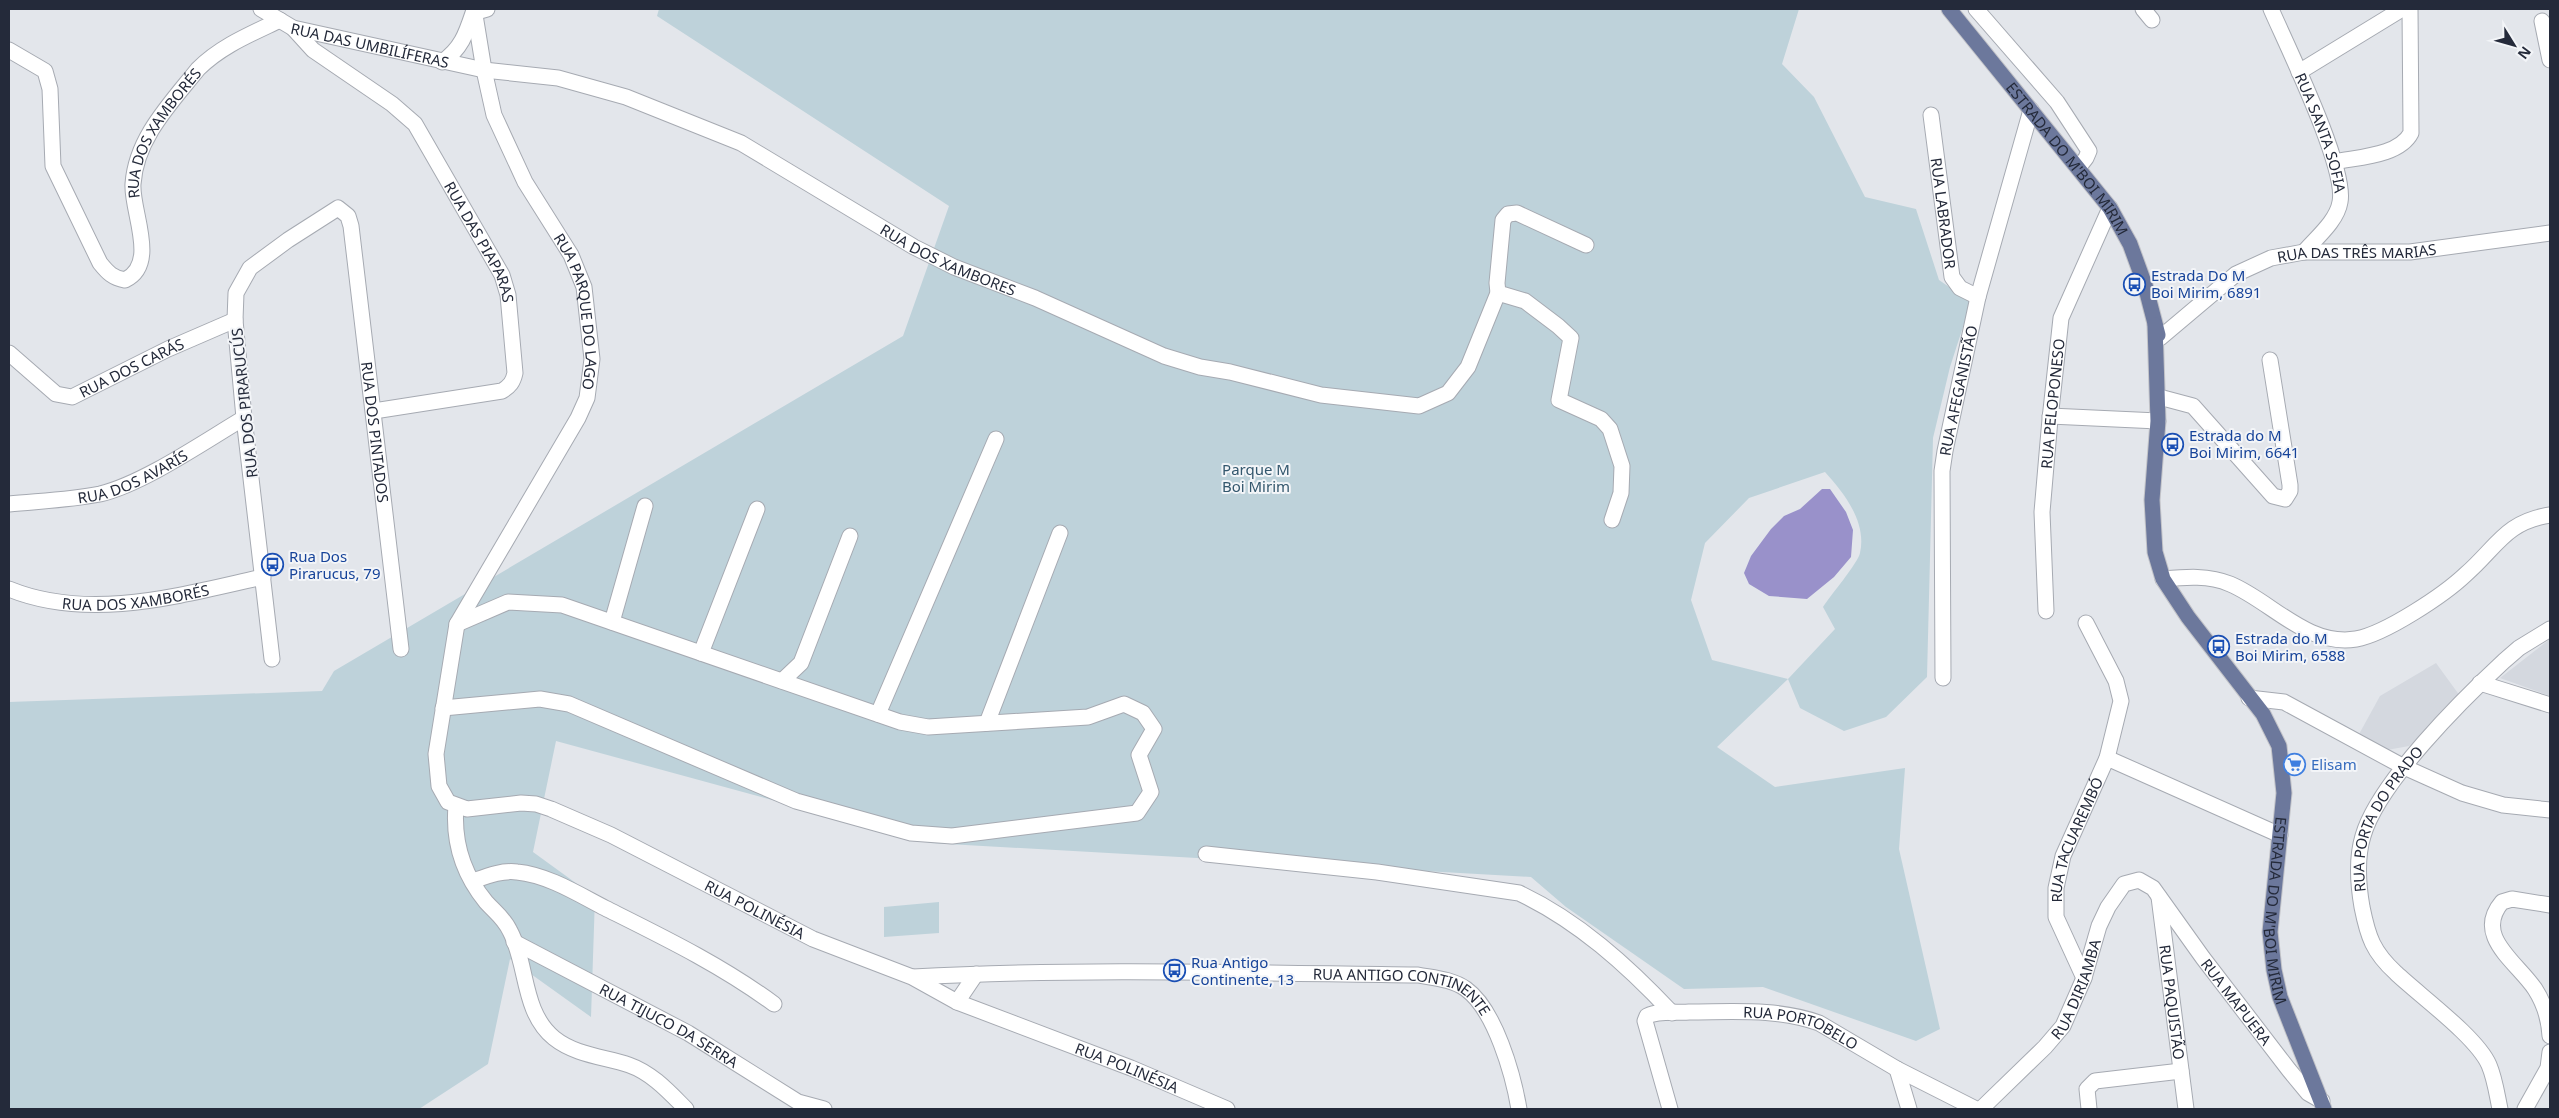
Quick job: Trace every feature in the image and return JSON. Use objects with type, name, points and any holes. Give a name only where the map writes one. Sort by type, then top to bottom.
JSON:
[{"type":"main road","name":"ESTRADA DO M'BOI MIRIM","points":[[1949,9],[2079,167],[2110,208],[2130,244],[2145,285],[2157,332],[2160,410],[2152,500],[2155,552],[2163,579],[2188,617],[2263,714],[2280,746],[2284,793],[2270,932],[2274,970],[2280,997],[2323,1105]]},
{"type":"street","name":"RUA DAS UMBILÍFERAS","points":[[261,9],[287,24],[442,62],[484,70],[558,78]]},
{"type":"street","points":[[1976,9],[2057,102],[2076,129],[2088,151],[2086,158],[2079,167]]},
{"type":"street","name":"RUA SANTA SOFIA","points":[[2270,9],[2299,72],[2335,162],[2341,190],[2339,207],[2304,252]]},
{"type":"street","points":[[2299,72],[2402,9]]},
{"type":"street","points":[[2335,162],[2377,154],[2396,147],[2411,133],[2410,9]]},
{"type":"street","name":"RUA PARQUE DO LAGO","points":[[442,62],[460,47],[478,10]]},
{"type":"street","name":"RUA PARQUE DO LAGO","points":[[457,624],[578,418],[586,398],[592,358],[584,287],[577,267],[536,201],[515,162],[494,115],[484,70],[478,10]]},
{"type":"street","points":[[2542,21],[2550,60]]},
{"type":"street","name":"RUA DOS XAMBORÉS","points":[[9,50],[38,66],[48,78],[53,166],[100,263],[107,272],[116,278],[125,280],[138,270],[142,256],[140,223],[132,196],[133,182],[142,143],[168,106],[208,59],[217,52],[287,24]]},
{"type":"street","name":"RUA DAS PIAPARAS","points":[[287,24],[313,50],[392,104],[415,124],[502,275],[508,295],[515,373],[513,381],[508,387],[502,391],[374,411]]},
{"type":"street","name":"RUA DOS XAMBORES","points":[[558,78],[626,97],[741,144],[934,258],[1035,298],[1164,356],[1200,367],[1230,372],[1321,395],[1419,406],[1448,393],[1468,367],[1498,293]]},
{"type":"street","name":"RUA AFEGANISTÃO","points":[[1943,678],[1942,471],[1978,297],[2031,110]]},
{"type":"street","name":"RUA LABRADOR","points":[[1931,115],[1952,277],[1960,288],[1978,297]]},
{"type":"street","name":"RUA DOS PIRARUCÚS","points":[[272,659],[244,418],[235,320],[236,293],[250,268],[288,240],[338,208],[348,216]]},
{"type":"street","name":"RUA PELOPONESO","points":[[2046,611],[2042,512],[2050,416],[2062,318],[2110,208]]},
{"type":"street","points":[[1586,245],[1517,213],[1508,214],[1503,220],[1497,283],[1498,293],[1525,301],[1571,338],[1559,400],[1601,419],[1610,429],[1622,466],[1621,493],[1612,520]]},
{"type":"street","name":"RUA DOS PINTADOS","points":[[348,216],[351,226],[374,411],[401,648]]},
{"type":"street","name":"RUA DAS TRÊS MARIAS","points":[[2157,332],[2236,274],[2271,258],[2304,252],[2410,252],[2550,233]]},
{"type":"street","name":"RUA DOS CARÁS","points":[[9,354],[56,394],[72,397],[168,349],[235,320]]},
{"type":"street","points":[[2050,416],[2160,410],[2192,406],[2274,496],[2285,499],[2290,491],[2290,485],[2270,360]]},
{"type":"street","name":"RUA DOS AVARÍS","points":[[9,504],[100,494],[117,489],[172,461],[244,418]]},
{"type":"street","points":[[878,714],[996,439]]},
{"type":"street","points":[[612,622],[646,506]]},
{"type":"street","points":[[701,653],[757,509]]},
{"type":"street","points":[[2163,579],[2206,577],[2228,583],[2309,631],[2328,638],[2356,639],[2388,627],[2456,584],[2517,524],[2550,515]]},
{"type":"street","points":[[987,723],[1060,533]]},
{"type":"street","points":[[782,681],[801,663],[850,536]]},
{"type":"street","name":"RUA DOS XAMBORÉS","points":[[9,590],[47,601],[78,604],[110,604],[160,599],[263,577]]},
{"type":"street","points":[[442,708],[540,699],[570,704],[796,800],[911,833],[952,836],[1136,813],[1151,792],[1139,755],[1154,729],[1143,713],[1124,704],[1088,717],[928,727],[900,722],[562,605],[508,602],[457,624],[442,708],[436,754],[439,786],[448,802],[456,806],[454,829],[460,855],[486,902],[500,915],[511,932],[529,996],[540,1025],[555,1039],[574,1050],[631,1066],[652,1077],[686,1109]]},
{"type":"street","name":"RUA TACUAREMBÓ","points":[[2084,978],[2056,917],[2056,888],[2063,856],[2107,758],[2122,701],[2116,681],[2086,623]]},
{"type":"street","name":"RUA PORTA DO PRADO","points":[[2500,1109],[2493,1074],[2481,1051],[2383,960],[2372,945],[2365,922],[2358,870],[2362,836],[2377,805],[2404,767],[2480,683],[2519,648],[2550,629]]},
{"type":"street","points":[[2480,683],[2550,704]]},
{"type":"street","points":[[2250,698],[2284,702],[2404,767],[2481,800],[2503,805],[2550,810]]},
{"type":"street","name":"RUA TACUAREMBÓ","points":[[2107,758],[2280,835]]},
{"type":"street","name":"RUA POLINÉSIA","points":[[456,806],[467,809],[522,803],[536,804],[551,809],[611,835],[813,939],[912,977],[957,1002],[1131,1068],[1227,1109]]},
{"type":"street","points":[[1206,854],[1377,872],[1519,893],[1540,903],[1608,951],[1634,973],[1672,1013]]},
{"type":"street","points":[[473,881],[493,874],[515,871],[532,874],[557,884],[694,953],[741,979],[774,1004]]},
{"type":"street","name":"RUA DIRIAMBA","points":[[1981,1109],[2045,1047],[2063,1026],[2084,978],[2099,926],[2117,892],[2124,884],[2139,880],[2153,888],[2158,895]]},
{"type":"street","name":"RUA MAPUERA","points":[[2158,895],[2203,958],[2289,1070],[2305,1090],[2323,1105]]},
{"type":"street","name":"RUA PAQUISTÃO","points":[[2158,895],[2186,1109]]},
{"type":"street","points":[[2550,905],[2512,899],[2502,902],[2492,918],[2491,928],[2497,942],[2542,1001],[2550,1036]]},
{"type":"street","name":"RUA TIJUCO DA SERRA","points":[[514,942],[688,1032],[798,1102],[824,1109]]},
{"type":"street","name":"RUA ANTIGO CONTINENTE","points":[[912,977],[976,974],[1194,972],[1418,975],[1450,981],[1465,988],[1476,998],[1488,1015],[1514,1082],[1519,1109]]},
{"type":"street","points":[[957,1002],[976,974]]},
{"type":"street","name":"RUA PORTOBELO","points":[[1670,1109],[1645,1021],[1647,1016],[1672,1013],[1762,1011],[1806,1018],[1838,1033],[1898,1070],[1976,1109]]},
{"type":"street","points":[[2525,1109],[2548,1068],[2550,1052]]},
{"type":"street","points":[[1898,1070],[1909,1109]]},
{"type":"street","points":[[2089,1109],[2086,1089],[2095,1081],[2181,1071]]},
{"type":"shaded area","points":[[1822,489],[1830,489],[1846,512],[1853,530],[1851,557],[1834,577],[1807,599],[1769,596],[1749,584],[1744,573],[1751,556],[1771,529],[1784,516],[1800,509]]},
{"type":"shaded area","points":[[2550,639],[2550,696],[2500,678]]},
{"type":"shaded area","points":[[2436,663],[2460,696],[2421,736],[2409,746],[2387,750],[2358,736],[2380,696]]},
{"type":"green space","name":"Parque M Boi Mirim","points":[[659,9],[1799,9],[1782,64],[1814,97],[1865,197],[1916,209],[1939,280],[1971,302],[1950,367],[1933,438],[1927,677],[1886,717],[1844,731],[1800,708],[1788,679],[1717,747],[1775,787],[1905,768],[1899,849],[1940,1029],[1916,1041],[1763,987],[1684,989],[1566,907],[1531,877],[930,843],[556,741],[533,852],[595,897],[591,1017],[510,959],[488,1064],[419,1109],[9,1109],[9,702],[322,691],[334,671],[903,336],[949,206],[657,16]],"holes":[[[1825,472],[1852,509],[1857,519],[1861,541],[1858,558],[1823,607],[1835,629],[1788,679],[1712,660],[1691,600],[1705,543],[1749,498]]]},
{"type":"green space","points":[[939,902],[939,933],[884,937],[884,907]]},
{"type":"place","name":"Estrada Do M Boi Mirim, 6891","points":[[2135,284]]},
{"type":"place","name":"Estrada do M Boi Mirim, 6641","points":[[2173,444]]},
{"type":"place","name":"Rua Dos Pirarucus, 79","points":[[273,565]]},
{"type":"place","name":"Estrada do M Boi Mirim, 6588","points":[[2219,647]]},
{"type":"place","name":"Elisam","points":[[2295,764]]},
{"type":"place","name":"Rua Antigo Continente, 13","points":[[1175,971]]}]
